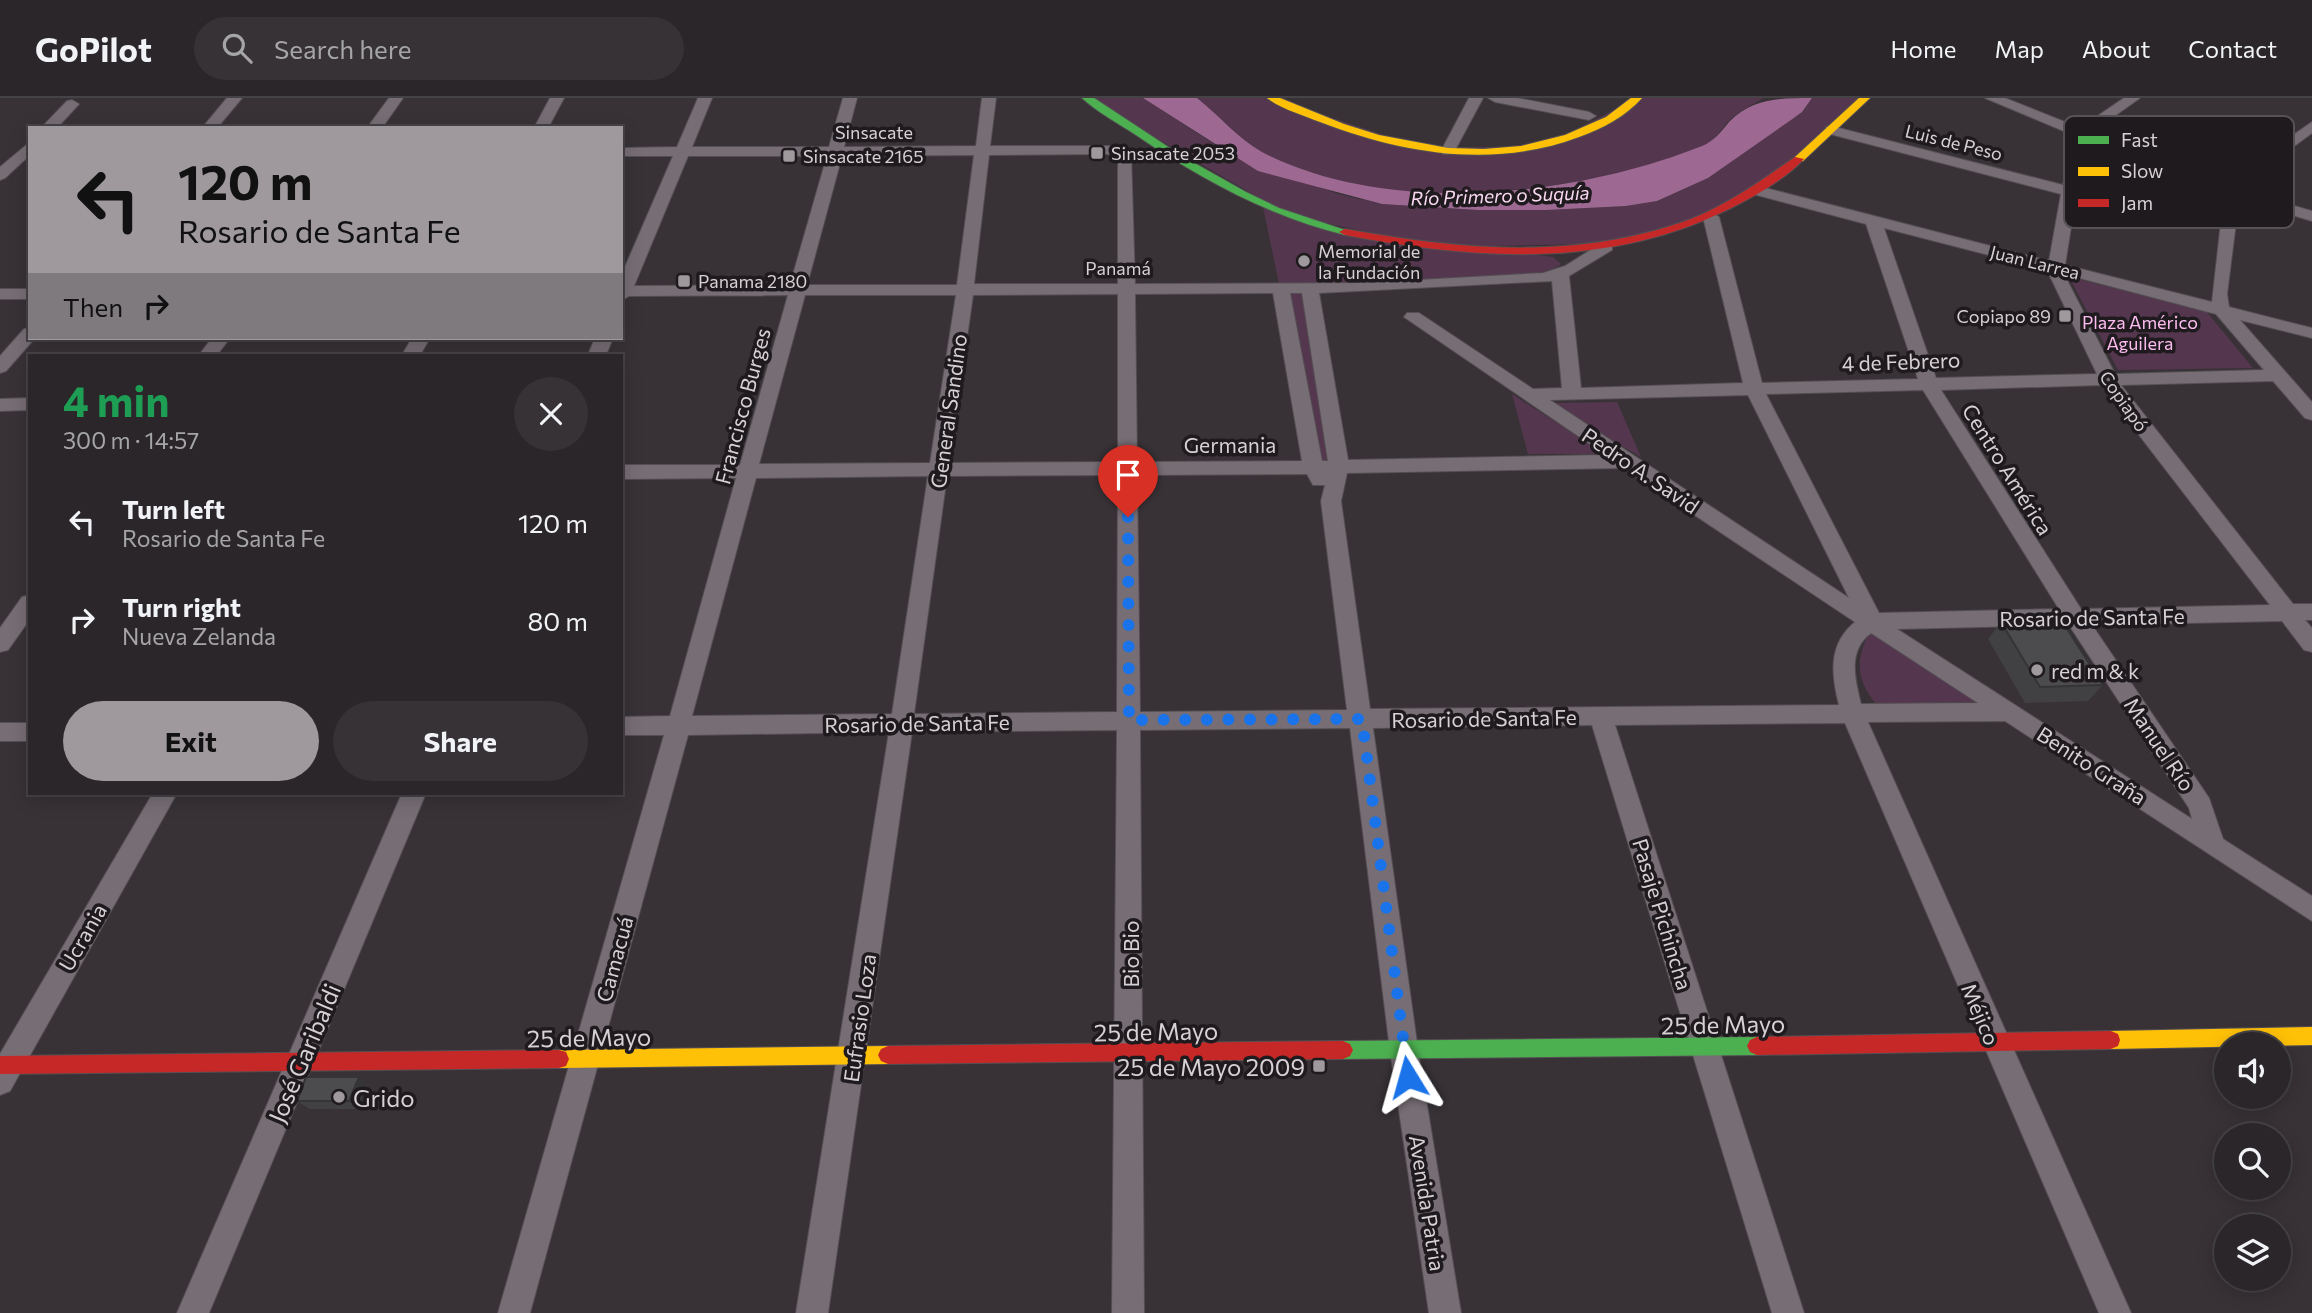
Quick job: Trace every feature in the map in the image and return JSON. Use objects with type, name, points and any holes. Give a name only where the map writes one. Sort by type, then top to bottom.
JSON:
[{"type":"main road","points":[[1087,98],[1219,182],[1289,215],[1348,232],[1437,247],[1524,252],[1606,247],[1667,234],[1711,217],[1758,191],[1865,98]]},
{"type":"main road","points":[[1272,98],[1347,131],[1404,145],[1448,151],[1500,153],[1544,146],[1612,120],[1637,98]]},
{"type":"main road","name":"25 de Mayo","points":[[3,1071],[300,1063],[1994,1044],[2312,1037]]},
{"type":"street","points":[[211,126],[235,98]]},
{"type":"street","points":[[375,126],[396,98]]},
{"type":"street","points":[[542,126],[558,98]]},
{"type":"street","points":[[623,291],[705,98]]},
{"type":"street","name":"Francisco Burges","points":[[678,725],[850,98]]},
{"type":"street","name":"General Sandino","points":[[902,723],[965,289],[989,98]]},
{"type":"street","points":[[1448,151],[1476,98]]},
{"type":"street","points":[[1495,98],[1589,116]]},
{"type":"street","points":[[1992,98],[2064,126]]},
{"type":"street","points":[[2107,116],[2133,98]]},
{"type":"street","points":[[50,126],[72,104]]},
{"type":"street","points":[[2294,139],[2312,126]]},
{"type":"street","name":"Luis de Peso","points":[[1830,130],[2064,190]]},
{"type":"street","name":"Sinsacate","points":[[623,152],[1111,150],[1126,155]]},
{"type":"street","points":[[0,157],[26,153]]},
{"type":"street","points":[[0,175],[26,153]]},
{"type":"street","name":"Bio Bio","points":[[1126,155],[1130,1054],[1128,1313]]},
{"type":"street","name":"Juan Larrea","points":[[1758,191],[2312,333]]},
{"type":"street","points":[[2294,211],[2312,216]]},
{"type":"street","points":[[2054,267],[2064,213]]},
{"type":"street","points":[[1711,217],[1754,389],[1872,621]]},
{"type":"street","name":"Centro América","points":[[1873,220],[1928,383],[2075,617]]},
{"type":"street","points":[[2226,228],[2219,294],[2221,309],[2312,414]]},
{"type":"street","name":"Panamá","points":[[623,293],[1310,288],[1528,280],[1560,274],[1606,247]]},
{"type":"street","name":"Copiapó","points":[[2054,267],[2106,379],[2312,645]]},
{"type":"street","points":[[1560,274],[1573,394]]},
{"type":"street","points":[[1281,288],[1313,467],[1331,501]]},
{"type":"street","points":[[1310,288],[1339,467],[1331,501]]},
{"type":"street","points":[[0,294],[28,294]]},
{"type":"street","name":"Pedro A. Savid","points":[[1413,317],[1872,621]]},
{"type":"street","points":[[0,367],[28,335]]},
{"type":"street","points":[[209,354],[219,340]]},
{"type":"street","name":"4 de Febrero","points":[[1528,395],[2276,375]]},
{"type":"street","points":[[0,405],[28,404]]},
{"type":"street","name":"Germania","points":[[623,472],[1339,467],[1628,461]]},
{"type":"street","name":"Avenida Patria","points":[[1331,501],[1404,1050],[1445,1313]]},
{"type":"street","points":[[0,644],[28,606]]},
{"type":"street","name":"Rosario de Santa Fe","points":[[1872,621],[2312,612]]},
{"type":"street","name":"Manuel Río","points":[[2075,617],[2200,805],[2212,842]]},
{"type":"street","name":"Benito Graña","points":[[1872,621],[2312,910]]},
{"type":"street","name":"Méjico","points":[[1872,621],[1854,632],[1846,646],[1845,685],[1852,713],[1994,1044],[2115,1313]]},
{"type":"street","name":"Rosario de Santa Fe","points":[[623,726],[2010,712]]},
{"type":"street","name":"Pasaje Pichincha","points":[[1601,716],[1788,1313]]},
{"type":"street","name":"Eufrasio Loza","points":[[812,1313],[902,723]]},
{"type":"street","name":"Camacuá","points":[[514,1313],[587,1060],[678,725]]},
{"type":"street","points":[[0,732],[28,732]]},
{"type":"street","name":"Ucrania","points":[[3,1071],[163,795]]},
{"type":"street","name":"José Garibaldi","points":[[193,1313],[413,795]]},
{"type":"green space","points":[[1087,98],[1143,98],[1228,153],[1338,194],[1382,204],[1478,210],[1547,210],[1626,206],[1657,201],[1708,178],[1802,112],[1812,98],[1865,98],[1758,191],[1632,243],[1437,247],[1289,215]]},
{"type":"green space","points":[[1197,98],[1272,98],[1423,148],[1544,146],[1637,98],[1764,98],[1732,118],[1706,144],[1673,158],[1633,170],[1542,187],[1451,193],[1373,188],[1302,169],[1253,146]]},
{"type":"green space","points":[[1263,207],[1314,226],[1553,257],[1561,264],[1545,271],[1474,280],[1279,284]]},
{"type":"green space","name":"Plaza Américo Aguilera","points":[[2069,277],[2206,311],[2253,368],[2118,370]]},
{"type":"green space","points":[[1288,293],[1302,293],[1336,464],[1323,464]]},
{"type":"green space","points":[[1512,394],[1606,454],[1528,454]]},
{"type":"green space","points":[[1617,402],[1641,457],[1548,403]]},
{"type":"green space","points":[[1870,631],[1978,702],[1876,704],[1861,678],[1860,669],[1862,651]]},
{"type":"water","name":"Río Primero o Suquía","points":[[1143,98],[1197,98],[1262,152],[1312,172],[1366,186],[1423,192],[1481,192],[1540,187],[1597,178],[1652,164],[1706,144],[1747,108],[1778,99],[1812,98],[1802,112],[1708,178],[1657,201],[1626,206],[1547,210],[1478,210],[1382,204],[1258,171]]},
{"type":"building","points":[[2062,621],[2103,685],[2040,687],[2001,622]]},
{"type":"building","points":[[306,1077],[359,1077],[349,1101],[297,1101]]},
{"type":"traffic: fast","points":[[1087,98],[1178,158],[1242,195],[1310,223],[1345,232]]},
{"type":"traffic: fast","points":[[1343,1050],[1757,1046]]},
{"type":"traffic: slow","points":[[1272,98],[1341,127],[1376,138],[1448,151],[1484,152],[1521,149],[1558,141],[1610,119],[1637,98]]},
{"type":"traffic: slow","points":[[1799,159],[1865,98]]},
{"type":"traffic: slow","points":[[2111,1040],[2312,1036]]},
{"type":"traffic: slow","points":[[559,1059],[888,1055]]},
{"type":"traffic: jam","points":[[1345,232],[1464,250],[1523,252],[1582,249],[1640,239],[1696,221],[1749,195],[1799,159]]},
{"type":"traffic: jam","points":[[1757,1046],[2111,1040]]},
{"type":"traffic: jam","points":[[888,1055],[1343,1050]]},
{"type":"traffic: jam","points":[[0,1065],[559,1059]]},
{"type":"place","name":"Sinsacate 2053","points":[[1097,153]]},
{"type":"place","name":"Sinsacate 2165","points":[[789,156]]},
{"type":"place","name":"Memorial de la Fundación","points":[[1304,261]]},
{"type":"place","name":"Panama 2180","points":[[684,281]]},
{"type":"place","name":"Copiapo 89","points":[[2065,316]]},
{"type":"place","name":"red m & k","points":[[2037,670]]},
{"type":"place","name":"25 de Mayo 2009","points":[[1319,1066]]},
{"type":"place","name":"Grido","points":[[339,1097]]},
{"type":"route","points":[[1128,517],[1129,720],[1362,719],[1408,1077]]}]
